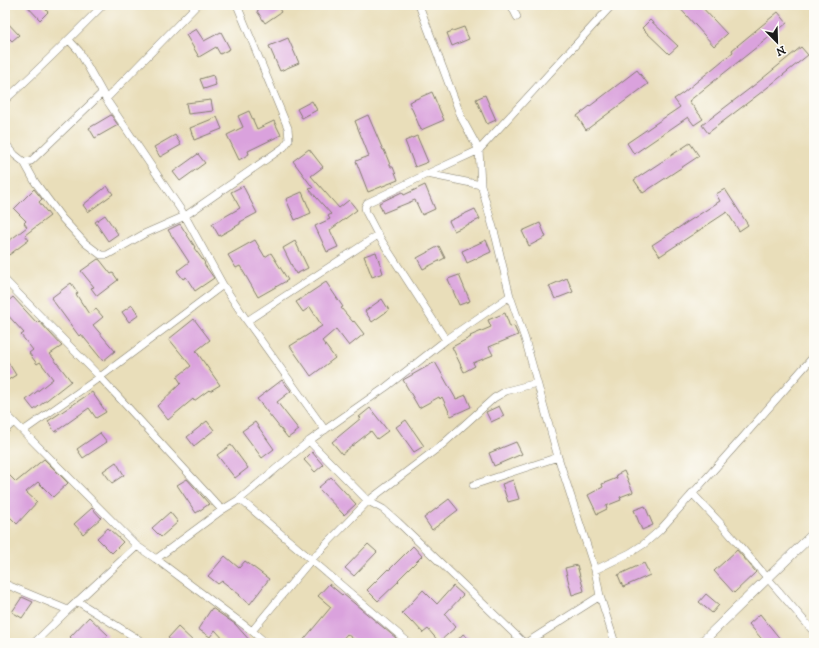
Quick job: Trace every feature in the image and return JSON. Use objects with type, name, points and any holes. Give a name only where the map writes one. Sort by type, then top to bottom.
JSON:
[{"type":"street","points":[[5,100],[69,40],[103,5]]},
{"type":"street","points":[[24,162],[30,161],[104,96],[197,5]]},
{"type":"street","points":[[5,143],[15,155],[24,162],[35,182],[61,217],[85,243],[101,255],[107,255],[144,234],[184,216],[284,147],[290,140],[288,128],[237,5]]},
{"type":"street","points":[[418,5],[462,119],[479,150],[481,185],[510,296],[525,338],[558,457],[595,570],[600,596],[615,643]]},
{"type":"street","points":[[511,5],[518,17]]},
{"type":"street","points":[[446,340],[378,235],[364,207],[367,203],[479,150],[612,5]]},
{"type":"street","points":[[69,40],[79,51],[104,96],[184,216],[224,285],[247,321],[325,430]]},
{"type":"street","points":[[427,174],[481,185]]},
{"type":"street","points":[[247,321],[378,235]]},
{"type":"street","points":[[5,280],[100,377],[222,510]]},
{"type":"street","points":[[23,431],[100,377],[224,285]]},
{"type":"street","points":[[156,559],[222,510],[240,499],[309,441],[386,386],[446,340],[510,296]]},
{"type":"street","points":[[595,570],[630,553],[644,544],[660,530],[814,356]]},
{"type":"street","points":[[252,630],[312,560],[368,501],[443,444],[494,398],[506,391],[537,382]]},
{"type":"street","points":[[5,413],[137,546],[252,630],[263,642]]},
{"type":"street","points":[[5,430],[14,422]]},
{"type":"street","points":[[309,441],[368,501],[383,508],[525,643],[600,596]]},
{"type":"street","points":[[473,485],[558,457]]},
{"type":"street","points":[[692,494],[768,577],[814,632]]},
{"type":"street","points":[[240,499],[409,643]]},
{"type":"street","points":[[701,643],[814,533]]},
{"type":"street","points":[[34,643],[137,546]]},
{"type":"street","points":[[5,584],[68,610]]},
{"type":"street","points":[[77,602],[144,643]]},
{"type":"building","points":[[26,5],[42,5],[48,12],[40,20]]},
{"type":"building","points":[[266,5],[277,5],[281,12],[265,23],[257,11]]},
{"type":"building","points":[[677,5],[700,5],[727,34],[714,46]]},
{"type":"building","points":[[778,12],[787,23],[689,101],[703,119],[694,125],[688,117],[634,154],[627,143],[680,107],[674,99],[733,52],[732,50]]},
{"type":"building","points":[[5,20],[19,35],[12,41],[5,34]]},
{"type":"building","points":[[650,20],[678,46],[669,54],[642,28]]},
{"type":"building","points":[[464,27],[469,39],[452,46],[447,33]]},
{"type":"building","points":[[196,29],[204,41],[221,32],[230,49],[220,54],[216,47],[199,57],[186,35]]},
{"type":"building","points":[[288,38],[299,63],[280,71],[269,46]]},
{"type":"building","points":[[801,47],[808,55],[708,133],[702,125]]},
{"type":"building","points":[[637,70],[648,84],[586,130],[577,116]]},
{"type":"building","points":[[213,75],[216,85],[204,89],[200,79]]},
{"type":"building","points":[[432,92],[444,120],[421,130],[409,102]]},
{"type":"building","points":[[485,95],[496,120],[487,124],[476,99]]},
{"type":"building","points":[[211,100],[213,111],[188,114],[186,103]]},
{"type":"building","points":[[312,101],[317,110],[302,118],[297,109]]},
{"type":"building","points":[[249,111],[257,129],[274,121],[281,135],[248,151],[249,154],[239,160],[227,135],[243,127],[238,116]]},
{"type":"building","points":[[111,115],[118,125],[95,138],[89,128]]},
{"type":"building","points":[[368,115],[398,180],[368,192],[356,161],[369,156],[355,121]]},
{"type":"building","points":[[217,117],[222,129],[194,140],[190,128]]},
{"type":"building","points":[[175,135],[181,145],[160,157],[154,147]]},
{"type":"building","points":[[417,136],[428,162],[415,167],[405,141]]},
{"type":"building","points":[[690,143],[699,156],[643,193],[634,180]]},
{"type":"building","points":[[309,149],[323,167],[311,176],[339,208],[349,200],[357,210],[330,230],[338,247],[327,252],[315,226],[330,219],[328,216],[331,214],[309,189],[313,188],[293,161]]},
{"type":"building","points":[[198,154],[205,163],[180,181],[173,172]]},
{"type":"building","points":[[425,185],[435,209],[422,215],[415,200],[383,213],[379,203],[402,192],[404,195]]},
{"type":"building","points":[[107,186],[113,194],[88,212],[83,205]]},
{"type":"building","points":[[243,186],[257,213],[219,236],[212,224],[240,208],[231,192]]},
{"type":"building","points":[[34,189],[42,199],[39,202],[50,216],[25,235],[29,240],[9,255],[5,250],[5,244],[27,227],[24,223],[26,221],[14,209]]},
{"type":"building","points":[[725,189],[748,225],[739,231],[727,212],[660,256],[652,245],[720,201],[716,194]]},
{"type":"building","points":[[302,192],[311,213],[295,220],[286,199]]},
{"type":"building","points":[[475,209],[480,219],[454,231],[449,221]]},
{"type":"building","points":[[105,215],[118,234],[108,241],[95,222]]},
{"type":"building","points":[[540,223],[546,237],[529,246],[522,231]]},
{"type":"building","points":[[180,224],[214,278],[195,291],[186,277],[183,279],[177,271],[189,262],[168,230]]},
{"type":"building","points":[[255,240],[265,257],[271,253],[288,280],[258,297],[240,266],[236,268],[228,255]]},
{"type":"building","points":[[486,240],[491,252],[467,263],[462,251]]},
{"type":"building","points":[[295,241],[308,268],[296,274],[283,248]]},
{"type":"building","points":[[439,246],[445,258],[423,269],[417,258]]},
{"type":"building","points":[[376,252],[383,273],[372,277],[364,256]]},
{"type":"building","points":[[98,259],[111,274],[113,273],[118,280],[97,296],[91,288],[94,287],[81,271]]},
{"type":"building","points":[[459,275],[470,301],[459,305],[448,279]]},
{"type":"building","points":[[567,278],[573,292],[555,299],[549,286]]},
{"type":"building","points":[[326,282],[343,307],[341,308],[364,334],[349,346],[336,329],[322,341],[335,358],[311,376],[290,346],[322,326],[310,307],[303,312],[296,302]]},
{"type":"building","points":[[71,283],[89,314],[96,309],[103,317],[93,325],[115,351],[103,361],[81,334],[79,336],[51,298]]},
{"type":"building","points":[[13,297],[37,323],[39,321],[62,346],[50,354],[71,381],[34,410],[26,400],[53,379],[40,362],[37,364],[29,353],[33,350],[21,335],[24,333],[5,312],[5,304]]},
{"type":"building","points":[[382,299],[389,310],[372,322],[365,311]]},
{"type":"building","points":[[132,305],[139,315],[129,322],[122,312]]},
{"type":"building","points":[[505,313],[510,327],[514,326],[518,335],[489,347],[493,355],[473,363],[475,366],[464,372],[452,347],[471,337],[470,336],[491,327],[488,320]]},
{"type":"building","points":[[194,319],[210,340],[196,351],[220,385],[210,391],[209,390],[194,401],[193,399],[168,420],[157,406],[181,383],[177,377],[191,366],[169,339]]},
{"type":"building","points":[[5,357],[16,375],[5,382]]},
{"type":"building","points":[[435,362],[456,399],[466,395],[471,407],[451,416],[442,397],[440,399],[439,397],[419,408],[403,380]]},
{"type":"building","points":[[282,380],[291,391],[277,402],[299,430],[288,438],[257,399]]},
{"type":"building","points":[[92,392],[106,412],[96,418],[89,408],[55,432],[48,421]]},
{"type":"building","points":[[499,406],[504,416],[491,422],[486,412]]},
{"type":"building","points":[[370,408],[388,431],[377,439],[371,431],[342,454],[332,442],[361,418],[359,417]]},
{"type":"building","points":[[406,420],[424,446],[414,452],[396,427]]},
{"type":"building","points":[[207,421],[214,430],[194,446],[187,437]]},
{"type":"building","points":[[255,422],[274,449],[262,458],[242,431]]},
{"type":"building","points":[[100,433],[107,442],[83,458],[77,449]]},
{"type":"building","points":[[516,442],[522,454],[494,466],[489,453]]},
{"type":"building","points":[[231,445],[248,468],[235,478],[217,455]]},
{"type":"building","points":[[312,452],[323,465],[315,472],[304,460]]},
{"type":"building","points":[[44,459],[68,483],[53,497],[38,482],[26,492],[37,502],[17,524],[5,512],[5,471],[16,482]]},
{"type":"building","points":[[116,462],[124,475],[112,483],[103,471]]},
{"type":"building","points":[[624,471],[633,492],[620,497],[621,500],[606,506],[607,509],[597,514],[588,495],[603,487],[602,484],[617,478],[616,475]]},
{"type":"building","points":[[331,477],[356,504],[344,515],[318,488]]},
{"type":"building","points":[[187,479],[209,504],[196,513],[177,485]]},
{"type":"building","points":[[513,480],[519,499],[508,502],[502,484]]},
{"type":"building","points":[[449,499],[458,510],[432,530],[424,518]]},
{"type":"building","points":[[645,506],[653,525],[642,530],[634,510]]},
{"type":"building","points":[[92,508],[101,518],[83,534],[74,524]]},
{"type":"building","points":[[170,512],[178,522],[161,537],[152,528]]},
{"type":"building","points":[[108,528],[123,542],[112,553],[97,538]]},
{"type":"building","points":[[368,544],[377,552],[354,576],[345,568]]},
{"type":"building","points":[[413,546],[422,556],[378,601],[367,590]]},
{"type":"building","points":[[737,550],[756,572],[734,593],[714,571]]},
{"type":"building","points":[[225,556],[239,568],[245,561],[269,579],[250,604],[222,581],[218,584],[208,576]]},
{"type":"building","points":[[644,563],[650,575],[623,587],[618,575]]},
{"type":"building","points":[[577,565],[584,591],[572,595],[565,568]]},
{"type":"building","points":[[329,584],[396,638],[392,643],[358,643],[347,634],[339,643],[301,643],[331,607],[318,596]]},
{"type":"building","points":[[453,586],[463,595],[445,614],[456,627],[439,642],[428,629],[423,633],[402,613],[423,590],[437,604]]},
{"type":"building","points":[[706,594],[719,605],[712,613],[699,602]]},
{"type":"building","points":[[22,597],[33,602],[22,618],[12,612]]},
{"type":"building","points":[[212,608],[235,624],[252,643],[227,643],[215,630],[210,637],[198,629]]},
{"type":"building","points":[[760,614],[781,640],[778,643],[765,643],[749,624]]},
{"type":"building","points":[[89,617],[108,635],[101,643],[76,643],[70,637]]},
{"type":"building","points":[[178,627],[195,643],[174,643],[168,638]]},
{"type":"building","points":[[463,634],[474,643],[455,643]]}]
